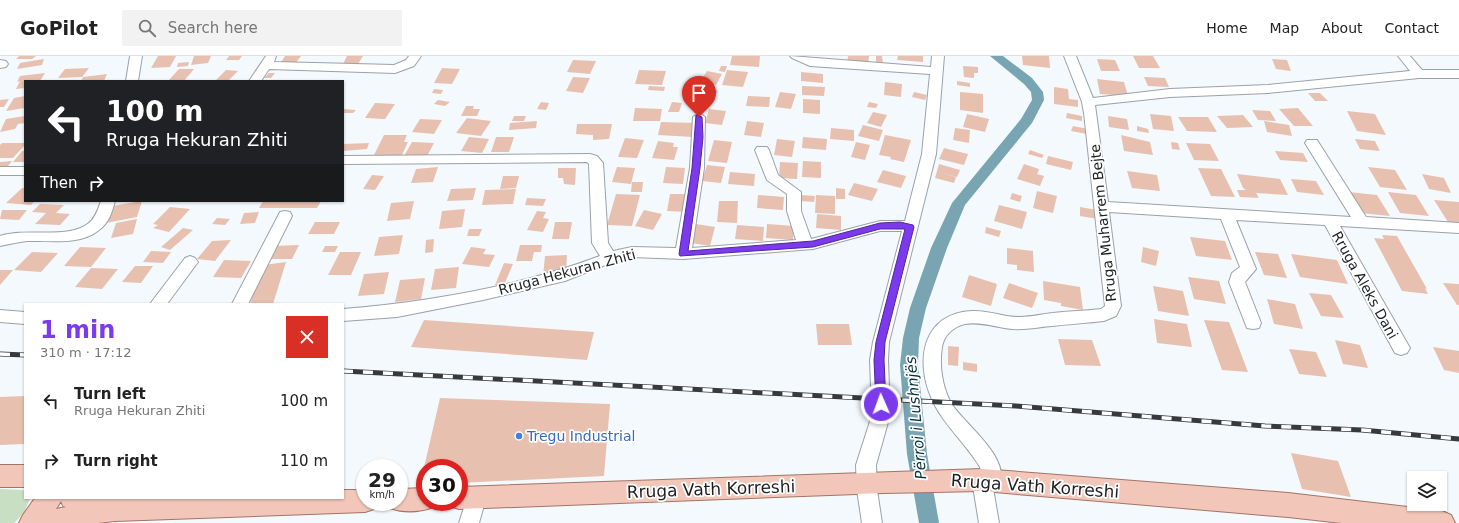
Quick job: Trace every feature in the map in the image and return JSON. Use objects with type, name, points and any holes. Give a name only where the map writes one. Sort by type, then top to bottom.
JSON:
[{"type":"main road","points":[[0,476],[24,476]]},
{"type":"main road","name":"Rruga Vath Korreshi","points":[[468,498],[875,482],[980,480],[1288,506],[1442,523]]},
{"type":"main road","points":[[32,523],[49,499]]},
{"type":"main road","points":[[76,499],[128,508]]},
{"type":"main road","points":[[50,523],[93,512],[128,508],[356,501]]},
{"type":"street","points":[[132,80],[136,56]]},
{"type":"street","points":[[256,80],[269,61],[396,69],[410,63],[414,56]]},
{"type":"street","points":[[796,56],[810,62],[937,63],[929,154],[881,342],[879,360],[881,392],[880,423],[867,458],[875,482],[872,523]]},
{"type":"street","name":"Rruga Muharrem Bejte","points":[[989,523],[980,480],[984,456],[958,427],[938,395],[931,368],[935,344],[942,330],[948,325],[964,318],[977,317],[1026,323],[1104,316],[1110,312],[1113,306],[1088,102],[1070,56]]},
{"type":"street","points":[[1404,56],[1419,74]]},
{"type":"street","points":[[1088,102],[1170,93],[1268,89],[1419,74],[1459,74]]},
{"type":"street","points":[[683,254],[700,137],[699,117]]},
{"type":"street","name":"Rruga Aleks Dani","points":[[1312,143],[1361,221]]},
{"type":"street","points":[[762,150],[772,176],[794,192],[794,211],[805,244]]},
{"type":"street","points":[[344,160],[585,157],[592,159],[596,163],[600,242],[609,258]]},
{"type":"street","points":[[0,172],[24,171]]},
{"type":"street","points":[[0,242],[14,237],[72,236],[86,232],[99,224],[108,202]]},
{"type":"street","name":"Rruga Aleks Dani","points":[[1102,207],[1361,221],[1459,228]]},
{"type":"street","points":[[1226,214],[1248,268],[1238,277],[1237,282],[1253,323]]},
{"type":"street","points":[[241,303],[285,216]]},
{"type":"street","name":"Rruga Aleks Dani","points":[[1330,220],[1401,348]]},
{"type":"street","name":"Rruga Hekuran Zhiti","points":[[344,315],[397,311],[483,294],[565,275],[609,258],[632,252],[683,254],[805,244],[829,240],[880,226],[900,225],[910,227]]},
{"type":"street","points":[[159,303],[190,262]]},
{"type":"street","points":[[0,316],[24,318]]},
{"type":"street","points":[[468,498],[469,523]]},
{"type":"green space","points":[[0,489],[24,490],[24,499],[30,499],[24,513],[14,523],[0,523]]},
{"type":"building","points":[[19,56],[36,56],[32,59],[16,59]]},
{"type":"building","points":[[158,56],[176,56],[170,67],[151,68]]},
{"type":"building","points":[[194,56],[211,56],[208,63],[191,65]]},
{"type":"building","points":[[229,56],[242,56],[239,60],[226,60]]},
{"type":"building","points":[[285,56],[301,56],[295,64],[280,64]]},
{"type":"building","points":[[347,56],[363,56],[358,64],[343,64]]},
{"type":"building","points":[[732,56],[760,56],[759,67],[730,65]]},
{"type":"building","points":[[848,56],[869,56],[868,66],[847,64]]},
{"type":"building","points":[[876,56],[882,56],[883,63],[876,63]]},
{"type":"building","points":[[898,56],[923,56],[923,62],[897,60]]},
{"type":"building","points":[[1022,56],[1049,56],[1050,68],[1023,65]]},
{"type":"building","points":[[1133,56],[1153,56],[1160,68],[1139,68]]},
{"type":"building","points":[[44,59],[42,65],[17,69],[20,63]]},
{"type":"building","points":[[1097,59],[1115,60],[1120,71],[1101,71]]},
{"type":"building","points":[[1272,59],[1287,60],[1291,71],[1276,69]]},
{"type":"building","points":[[573,60],[596,61],[590,74],[567,72]]},
{"type":"building","points":[[189,62],[188,66],[177,67],[178,63]]},
{"type":"building","points":[[721,66],[727,66],[725,72],[719,71]]},
{"type":"building","points":[[963,66],[978,67],[978,73],[974,73],[974,78],[964,77]]},
{"type":"building","points":[[89,68],[82,77],[58,78],[65,69]]},
{"type":"building","points":[[442,68],[460,69],[452,84],[434,83]]},
{"type":"building","points":[[179,69],[194,69],[185,80],[169,80]]},
{"type":"building","points":[[226,70],[238,71],[229,80],[216,80]]},
{"type":"building","points":[[639,70],[666,71],[662,85],[635,84]]},
{"type":"building","points":[[727,70],[748,72],[743,87],[722,85]]},
{"type":"building","points":[[707,71],[722,74],[716,85],[700,82]]},
{"type":"building","points":[[801,72],[823,74],[823,83],[801,81]]},
{"type":"building","points":[[45,73],[41,80],[24,80],[24,88],[16,89],[20,81],[17,82],[20,76]]},
{"type":"building","points":[[269,73],[275,73],[271,78],[264,78]]},
{"type":"building","points":[[107,74],[104,80],[82,80],[83,77]]},
{"type":"building","points":[[573,77],[590,78],[583,93],[566,91]]},
{"type":"building","points":[[1144,77],[1165,78],[1169,87],[1148,86]]},
{"type":"building","points":[[1097,79],[1124,82],[1128,96],[1100,94]]},
{"type":"building","points":[[957,81],[970,83],[970,87],[957,85]]},
{"type":"building","points":[[885,82],[902,84],[901,97],[884,95]]},
{"type":"building","points":[[649,86],[665,87],[664,91],[648,90]]},
{"type":"building","points":[[802,86],[825,87],[824,96],[802,95]]},
{"type":"building","points":[[698,87],[718,91],[711,99],[692,94]]},
{"type":"building","points":[[1054,87],[1068,89],[1069,99],[1078,100],[1078,107],[1054,104]]},
{"type":"building","points":[[434,89],[443,90],[441,94],[432,93]]},
{"type":"building","points":[[780,92],[796,94],[791,109],[775,107]]},
{"type":"building","points":[[914,92],[927,95],[925,100],[912,97]]},
{"type":"building","points":[[960,92],[983,94],[983,113],[960,110]]},
{"type":"building","points":[[1308,93],[1320,93],[1328,101],[1315,101]]},
{"type":"building","points":[[24,96],[24,108],[6,111],[14,98]]},
{"type":"building","points":[[748,96],[770,97],[769,107],[746,106]]},
{"type":"building","points":[[9,99],[4,107],[0,107],[0,100]]},
{"type":"building","points":[[803,99],[820,100],[820,114],[803,113]]},
{"type":"building","points":[[438,100],[450,102],[445,106],[434,104]]},
{"type":"building","points":[[541,102],[549,103],[546,110],[537,109]]},
{"type":"building","points":[[672,102],[682,103],[679,112],[668,112]]},
{"type":"building","points":[[869,102],[878,104],[876,108],[867,107]]},
{"type":"building","points":[[375,103],[395,104],[385,119],[365,118]]},
{"type":"building","points":[[466,106],[474,106],[473,109],[480,109],[477,116],[461,116]]},
{"type":"building","points":[[635,108],[662,109],[660,121],[633,121]]},
{"type":"building","points":[[1298,108],[1313,126],[1294,126],[1279,109]]},
{"type":"building","points":[[344,109],[356,110],[353,113],[344,113]]},
{"type":"building","points":[[709,109],[726,111],[722,125],[705,123]]},
{"type":"building","points":[[1252,110],[1270,111],[1276,121],[1258,120]]},
{"type":"building","points":[[1347,111],[1375,114],[1386,135],[1357,131]]},
{"type":"building","points":[[873,112],[887,115],[881,127],[867,123]]},
{"type":"building","points":[[1067,113],[1082,116],[1082,121],[1066,118]]},
{"type":"building","points":[[967,114],[989,119],[985,132],[963,127]]},
{"type":"building","points":[[1150,114],[1171,116],[1174,131],[1153,129]]},
{"type":"building","points":[[1243,115],[1253,127],[1227,128],[1217,116]]},
{"type":"building","points":[[24,116],[24,123],[18,124],[15,129],[0,132],[6,119]]},
{"type":"building","points":[[514,116],[526,116],[524,121],[512,121]]},
{"type":"building","points":[[1108,116],[1127,119],[1129,130],[1109,127]]},
{"type":"building","points":[[1178,117],[1208,117],[1217,132],[1187,131]]},
{"type":"building","points":[[467,118],[491,121],[481,136],[456,133]]},
{"type":"building","points":[[420,119],[442,120],[434,134],[412,132]]},
{"type":"building","points":[[537,121],[536,128],[509,130],[510,123]]},
{"type":"building","points":[[747,121],[764,123],[761,137],[744,135]]},
{"type":"building","points":[[1264,121],[1289,125],[1292,136],[1267,132]]},
{"type":"building","points":[[661,122],[696,123],[693,137],[658,135]]},
{"type":"building","points":[[577,124],[612,124],[609,139],[593,140],[593,135],[576,134]]},
{"type":"building","points":[[863,125],[883,130],[879,141],[858,136]]},
{"type":"building","points":[[1073,126],[1088,129],[1087,134],[1071,131]]},
{"type":"building","points":[[1137,126],[1148,129],[1149,133],[1137,131]]},
{"type":"building","points":[[831,128],[854,130],[854,141],[830,139]]},
{"type":"building","points":[[955,128],[970,130],[969,143],[953,140]]},
{"type":"building","points":[[384,135],[407,135],[404,142],[408,142],[402,155],[374,155]]},
{"type":"building","points":[[885,135],[911,140],[904,162],[890,159],[891,157],[879,155]]},
{"type":"building","points":[[1121,135],[1150,142],[1153,155],[1124,151]]},
{"type":"building","points":[[469,137],[489,139],[482,153],[461,151]]},
{"type":"building","points":[[496,137],[514,137],[509,152],[491,152]]},
{"type":"building","points":[[803,137],[827,139],[826,150],[802,148]]},
{"type":"building","points":[[625,138],[644,140],[637,158],[618,157]]},
{"type":"building","points":[[777,139],[795,141],[792,157],[774,155]]},
{"type":"building","points":[[1355,139],[1375,141],[1380,151],[1360,149]]},
{"type":"building","points":[[714,140],[732,142],[727,163],[708,161]]},
{"type":"building","points":[[658,141],[674,143],[673,147],[678,147],[674,160],[652,158]]},
{"type":"building","points":[[412,142],[434,143],[426,158],[403,158]]},
{"type":"building","points":[[856,142],[870,145],[865,160],[851,157]]},
{"type":"building","points":[[1171,142],[1178,143],[1180,150],[1172,149]]},
{"type":"building","points":[[2,143],[24,143],[24,146],[13,158],[0,158],[0,145]]},
{"type":"building","points":[[369,143],[367,149],[344,151],[344,144]]},
{"type":"building","points":[[1186,143],[1210,144],[1219,161],[1194,160]]},
{"type":"building","points":[[944,148],[968,154],[964,165],[939,159]]},
{"type":"building","points":[[1030,150],[1044,155],[1042,158],[1028,154]]},
{"type":"building","points":[[22,151],[24,151],[24,162],[13,162]]},
{"type":"building","points":[[1275,151],[1303,153],[1308,162],[1280,160]]},
{"type":"building","points":[[1048,156],[1073,162],[1071,170],[1046,164]]},
{"type":"building","points":[[12,161],[8,166],[0,166],[0,162]]},
{"type":"building","points":[[803,161],[821,162],[821,178],[802,177]]},
{"type":"building","points":[[780,162],[798,163],[797,179],[779,178]]},
{"type":"building","points":[[939,164],[960,170],[957,177],[939,172],[956,177],[954,183],[935,178]]},
{"type":"building","points":[[1024,164],[1039,169],[1037,174],[1044,176],[1040,186],[1017,179]]},
{"type":"building","points":[[707,165],[725,167],[721,183],[702,181]]},
{"type":"building","points":[[438,167],[433,182],[411,183],[416,169]]},
{"type":"building","points":[[617,167],[635,168],[631,184],[612,182]]},
{"type":"building","points":[[666,167],[685,168],[683,184],[663,183]]},
{"type":"building","points":[[1368,167],[1395,170],[1407,190],[1380,187]]},
{"type":"building","points":[[558,168],[576,168],[575,185],[564,184],[563,178],[558,178]]},
{"type":"building","points":[[1198,168],[1221,169],[1235,197],[1211,196]]},
{"type":"building","points":[[883,170],[906,176],[901,188],[877,182]]},
{"type":"building","points":[[1127,171],[1157,175],[1160,191],[1132,188]]},
{"type":"building","points":[[730,172],[755,174],[754,186],[728,184]]},
{"type":"building","points":[[1237,174],[1280,179],[1288,195],[1256,193],[1259,198],[1240,197],[1237,190],[1246,190],[1243,188]]},
{"type":"building","points":[[1422,174],[1444,178],[1451,193],[1429,189]]},
{"type":"building","points":[[372,175],[384,176],[375,190],[363,189]]},
{"type":"building","points":[[503,176],[519,176],[516,188],[500,189]]},
{"type":"building","points":[[1291,179],[1316,181],[1324,195],[1297,192]]},
{"type":"building","points":[[632,182],[643,182],[642,192],[631,192]]},
{"type":"building","points":[[854,183],[878,189],[872,201],[848,195]]},
{"type":"building","points":[[22,188],[24,188],[24,202],[34,202],[31,205],[6,203]]},
{"type":"building","points":[[476,188],[473,200],[447,201],[451,189]]},
{"type":"building","points":[[836,188],[845,189],[845,199],[836,199]]},
{"type":"building","points":[[516,189],[513,204],[482,205],[485,190]]},
{"type":"building","points":[[1037,191],[1057,196],[1053,213],[1033,208]]},
{"type":"building","points":[[1348,192],[1377,195],[1390,216],[1360,213]]},
{"type":"building","points":[[1388,192],[1416,195],[1429,216],[1400,213]]},
{"type":"building","points":[[1012,193],[1022,196],[1020,202],[1010,199]]},
{"type":"building","points":[[616,194],[640,195],[632,226],[607,225]]},
{"type":"building","points":[[670,194],[690,194],[687,212],[667,211]]},
{"type":"building","points":[[758,195],[784,197],[783,210],[757,208]]},
{"type":"building","points":[[801,195],[815,196],[814,202],[800,201]]},
{"type":"building","points":[[816,195],[835,196],[835,214],[815,213]]},
{"type":"building","points":[[527,198],[546,199],[543,206],[525,205]]},
{"type":"building","points":[[1434,200],[1459,202],[1459,223],[1448,222]]},
{"type":"building","points":[[414,201],[410,219],[387,221],[391,203]]},
{"type":"building","points":[[719,201],[738,201],[737,223],[717,222]]},
{"type":"building","points":[[142,202],[137,217],[106,223],[112,206]]},
{"type":"building","points":[[262,202],[320,202],[317,208],[259,208]]},
{"type":"building","points":[[40,204],[64,205],[56,213],[70,214],[60,225],[35,224],[46,213],[32,212]]},
{"type":"building","points":[[999,205],[1027,212],[1022,229],[994,221]]},
{"type":"building","points":[[170,207],[190,209],[169,232],[153,228],[158,225],[153,224]]},
{"type":"building","points":[[1080,207],[1097,210],[1098,219],[1080,216]]},
{"type":"building","points":[[465,209],[462,227],[439,229],[442,211]]},
{"type":"building","points":[[2,210],[27,210],[19,220],[0,219]]},
{"type":"building","points":[[644,210],[662,214],[653,230],[635,226]]},
{"type":"building","points":[[537,211],[546,212],[543,218],[549,219],[543,232],[527,230]]},
{"type":"building","points":[[259,212],[255,223],[240,224],[244,213]]},
{"type":"building","points":[[817,214],[841,216],[841,230],[816,228]]},
{"type":"building","points":[[217,218],[230,219],[225,225],[212,224]]},
{"type":"building","points":[[137,219],[133,234],[111,238],[116,223]]},
{"type":"building","points":[[315,222],[340,222],[334,234],[308,234]]},
{"type":"building","points":[[555,222],[572,222],[569,239],[552,239]]},
{"type":"building","points":[[696,224],[715,227],[710,246],[691,243]]},
{"type":"building","points":[[767,224],[794,226],[793,240],[766,238]]},
{"type":"building","points":[[737,225],[764,227],[763,241],[735,239]]},
{"type":"building","points":[[986,227],[1001,231],[999,237],[985,233]]},
{"type":"building","points":[[183,228],[193,230],[170,250],[161,247]]},
{"type":"building","points":[[469,229],[482,229],[479,236],[467,236]]},
{"type":"building","points":[[403,235],[399,254],[374,256],[379,237]]},
{"type":"building","points":[[1382,235],[1397,236],[1427,289],[1425,288],[1428,294],[1402,291],[1374,238],[1384,239]]},
{"type":"building","points":[[1190,237],[1225,241],[1232,260],[1196,256]]},
{"type":"building","points":[[434,239],[433,252],[425,253],[426,240]]},
{"type":"building","points":[[231,240],[215,261],[197,259],[212,241]]},
{"type":"building","points":[[299,245],[292,259],[266,259],[273,246]]},
{"type":"building","points":[[520,245],[542,245],[541,252],[534,252],[532,261],[516,261]]},
{"type":"building","points":[[325,246],[338,246],[335,252],[322,252]]},
{"type":"building","points":[[80,247],[106,248],[91,267],[64,266]]},
{"type":"building","points":[[471,247],[486,249],[483,254],[495,255],[489,267],[462,264]]},
{"type":"building","points":[[1143,247],[1159,251],[1156,266],[1141,262]]},
{"type":"building","points":[[1007,248],[1033,251],[1034,272],[1017,270],[1017,265],[1007,264]]},
{"type":"building","points":[[151,251],[171,252],[163,263],[143,262]]},
{"type":"building","points":[[32,252],[58,253],[41,272],[14,270]]},
{"type":"building","points":[[340,252],[361,252],[351,275],[328,275]]},
{"type":"building","points":[[1255,252],[1278,254],[1287,278],[1264,275]]},
{"type":"building","points":[[1291,254],[1337,260],[1348,284],[1300,277]]},
{"type":"building","points":[[567,255],[566,274],[543,276],[545,256]]},
{"type":"building","points":[[224,260],[251,261],[241,278],[213,277]]},
{"type":"building","points":[[286,262],[273,303],[250,303],[264,265]]},
{"type":"building","points":[[504,263],[513,264],[504,285],[495,285]]},
{"type":"building","points":[[135,266],[153,266],[141,283],[122,282]]},
{"type":"building","points":[[459,267],[456,288],[431,290],[435,269]]},
{"type":"building","points":[[91,268],[118,269],[102,289],[75,287]]},
{"type":"building","points":[[0,270],[13,270],[0,285]]},
{"type":"building","points":[[389,272],[384,294],[358,296],[364,274]]},
{"type":"building","points":[[969,275],[997,284],[991,306],[962,297]]},
{"type":"building","points":[[1188,277],[1219,281],[1226,304],[1194,299]]},
{"type":"building","points":[[425,278],[421,299],[395,302],[400,280]]},
{"type":"building","points":[[1043,281],[1080,287],[1083,310],[1061,306],[1061,303],[1044,300]]},
{"type":"building","points":[[1009,283],[1038,293],[1032,308],[1003,298]]},
{"type":"building","points":[[1443,283],[1459,284],[1459,305],[1457,305]]},
{"type":"building","points":[[1153,286],[1183,291],[1189,316],[1158,311]]},
{"type":"building","points":[[1309,293],[1331,295],[1344,318],[1321,316]]},
{"type":"building","points":[[1267,299],[1295,304],[1303,329],[1274,324]]},
{"type":"building","points":[[1154,319],[1187,324],[1192,347],[1157,343]]},
{"type":"building","points":[[424,320],[594,332],[587,360],[411,347]]},
{"type":"building","points":[[1204,320],[1229,322],[1248,372],[1222,370]]},
{"type":"building","points":[[816,324],[849,324],[852,345],[818,345]]},
{"type":"building","points":[[1058,339],[1092,340],[1101,366],[1065,365]]},
{"type":"building","points":[[1335,340],[1360,345],[1368,368],[1343,364]]},
{"type":"building","points":[[948,346],[959,347],[958,366],[948,365]]},
{"type":"building","points":[[1433,347],[1459,351],[1459,373],[1444,370]]},
{"type":"building","points":[[1289,349],[1316,352],[1327,377],[1299,374]]},
{"type":"building","points":[[963,362],[977,364],[977,372],[963,370]]},
{"type":"building","points":[[24,396],[24,444],[0,445],[0,397]]},
{"type":"building","name":"Tregu Industrial","points":[[440,398],[610,404],[604,476],[468,483],[468,459],[426,459]]},
{"type":"building","points":[[1291,453],[1338,461],[1351,497],[1302,489]]},
{"type":"waterway","name":"Përroi i Lushnjës","points":[[929,523],[917,454],[909,365],[911,338],[918,308],[939,248],[959,203],[1027,120],[1038,100],[1037,92],[1028,81],[996,56]]},
{"type":"railway","points":[[0,354],[24,355]]},
{"type":"railway","points":[[344,371],[1016,406],[1265,426],[1362,430],[1459,439]]},
{"type":"place","name":"Tregu Industrial","points":[[519,436]]},
{"type":"route","points":[[699,117],[700,137],[690,215],[683,254],[813,244],[844,237],[880,226],[900,225],[910,227],[879,352],[881,404]]}]
